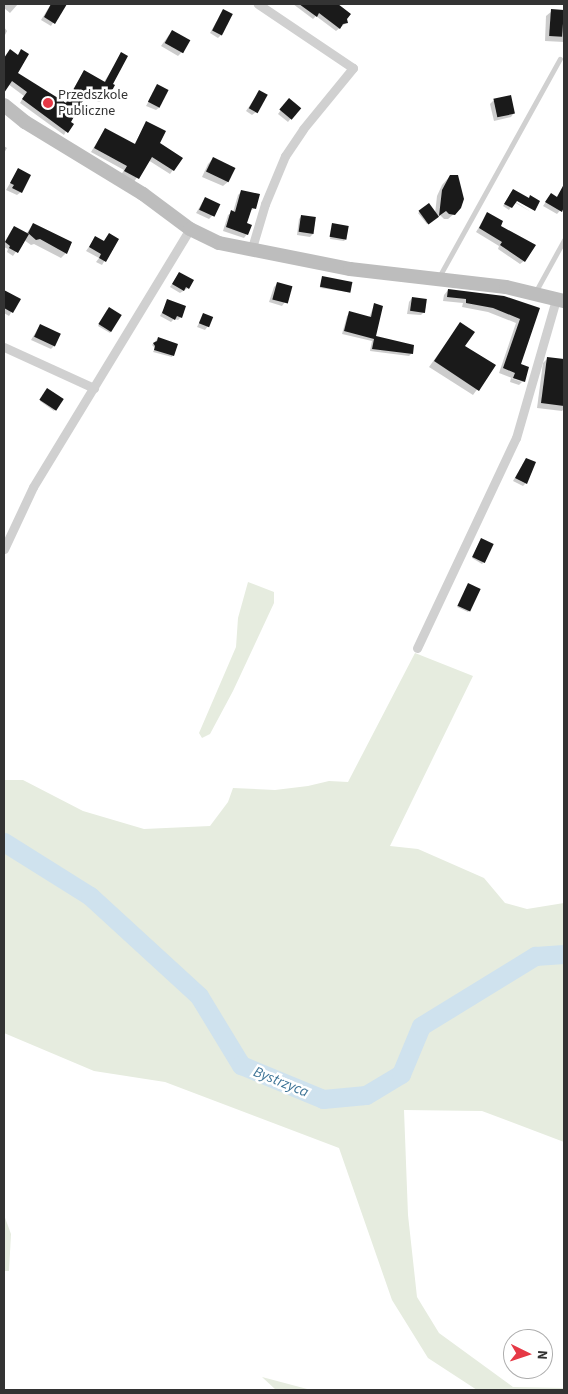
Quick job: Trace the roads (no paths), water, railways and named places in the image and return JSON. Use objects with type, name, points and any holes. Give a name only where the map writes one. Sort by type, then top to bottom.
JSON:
[{"type":"street","points":[[251,250],[265,204],[285,156],[303,129],[352,68],[258,4]]},
{"type":"street","points":[[4,105],[60,144],[143,194],[190,229],[219,243],[350,269],[506,287],[560,300],[516,438],[417,648]]},
{"type":"street","points":[[4,550],[33,487],[190,229]]},
{"type":"street","points":[[4,347],[94,388]]},
{"type":"lane","points":[[438,278],[560,59]]},
{"type":"lane","points":[[534,294],[564,240]]},
{"type":"waterway","name":"Bystrzyca","points":[[4,842],[90,896],[199,996],[241,1065],[323,1099],[366,1095],[401,1074],[421,1026],[535,956],[564,954]]},
{"type":"place","name":"Przedszkole Publiczne","points":[[48,103]]}]
